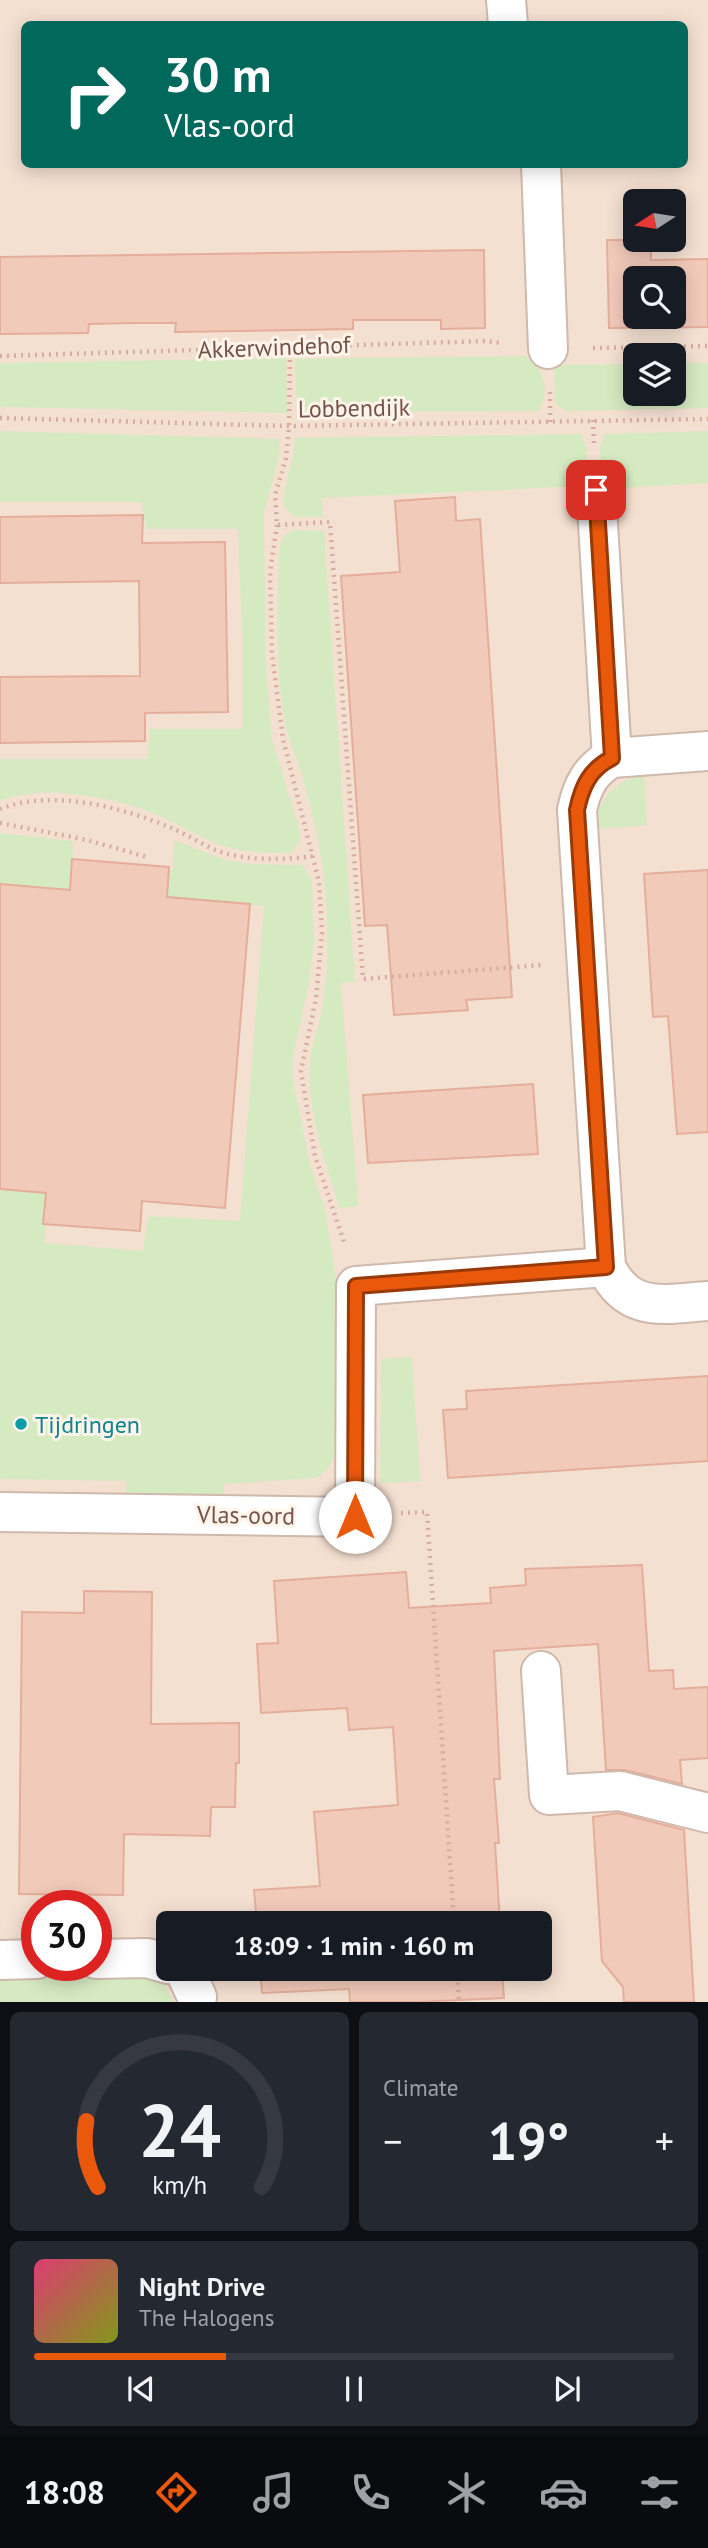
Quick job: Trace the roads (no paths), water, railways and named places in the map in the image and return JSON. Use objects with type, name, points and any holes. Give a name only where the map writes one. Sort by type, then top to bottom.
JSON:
[{"type":"street","points":[[506,0],[508,21]]},
{"type":"street","points":[[541,168],[548,349]]},
{"type":"street","points":[[596,490],[612,758]]},
{"type":"street","points":[[708,751],[612,758],[598,765],[589,777],[577,810],[606,1267],[614,1284],[627,1295],[642,1302],[659,1305],[708,1301]]},
{"type":"street","name":"Vlas-oord","points":[[0,1513],[355,1517],[356,1286],[606,1267]]},
{"type":"street","points":[[541,1671],[549,1794],[620,1791],[708,1813]]},
{"type":"street","points":[[112,1959],[147,1958],[156,1961]]},
{"type":"street","points":[[0,1960],[21,1959]]},
{"type":"place","name":"Tijdringen","points":[[21,1424]]}]
